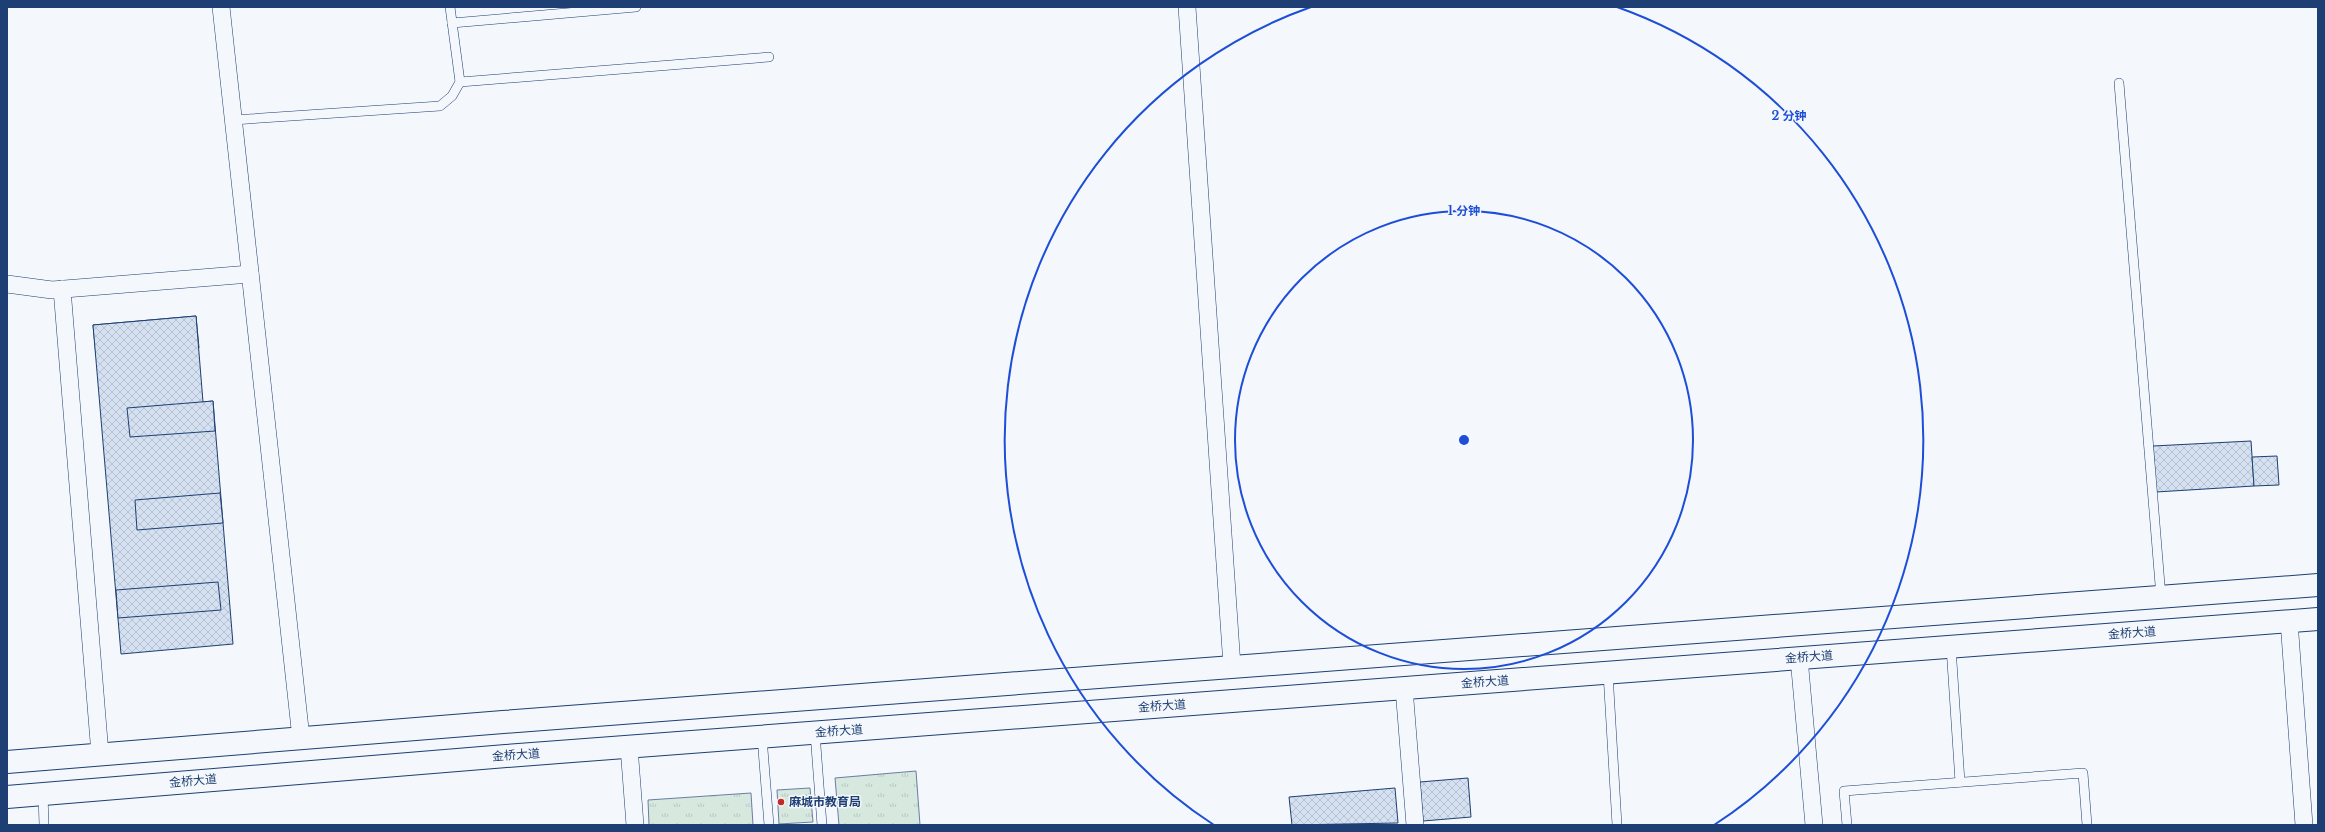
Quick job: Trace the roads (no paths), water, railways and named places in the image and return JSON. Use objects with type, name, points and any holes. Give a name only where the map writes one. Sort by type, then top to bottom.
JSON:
[{"type":"highway","points":[[7,762],[1232,666],[2318,585]]},
{"type":"highway","name":"金桥大道","points":[[7,797],[762,736],[2318,619]]},
{"type":"street","points":[[221,7],[301,738]]},
{"type":"street","points":[[1186,7],[1232,666]]},
{"type":"street","points":[[7,284],[29,288],[62,289],[250,274]]},
{"type":"street","points":[[62,289],[100,754]]},
{"type":"street","points":[[2289,621],[2304,825]]},
{"type":"street","points":[[1799,658],[1814,825]]},
{"type":"street","points":[[1404,688],[1415,825]]},
{"type":"street","points":[[629,747],[635,825]]},
{"type":"lane","points":[[233,120],[440,106],[452,96],[460,82],[450,7]]},
{"type":"lane","points":[[452,24],[636,7]]},
{"type":"lane","points":[[460,82],[769,57]]},
{"type":"lane","points":[[2119,83],[2161,597]]},
{"type":"lane","points":[[1952,647],[1960,782]]},
{"type":"lane","points":[[1608,672],[1617,825]]},
{"type":"lane","points":[[815,733],[822,825]]},
{"type":"lane","points":[[762,736],[769,825]]},
{"type":"lane","points":[[1847,825],[1844,791],[2083,773],[2087,825]]},
{"type":"lane","points":[[43,794],[44,825]]},
{"type":"place","name":"麻城市教育局","points":[[781,802]]}]
